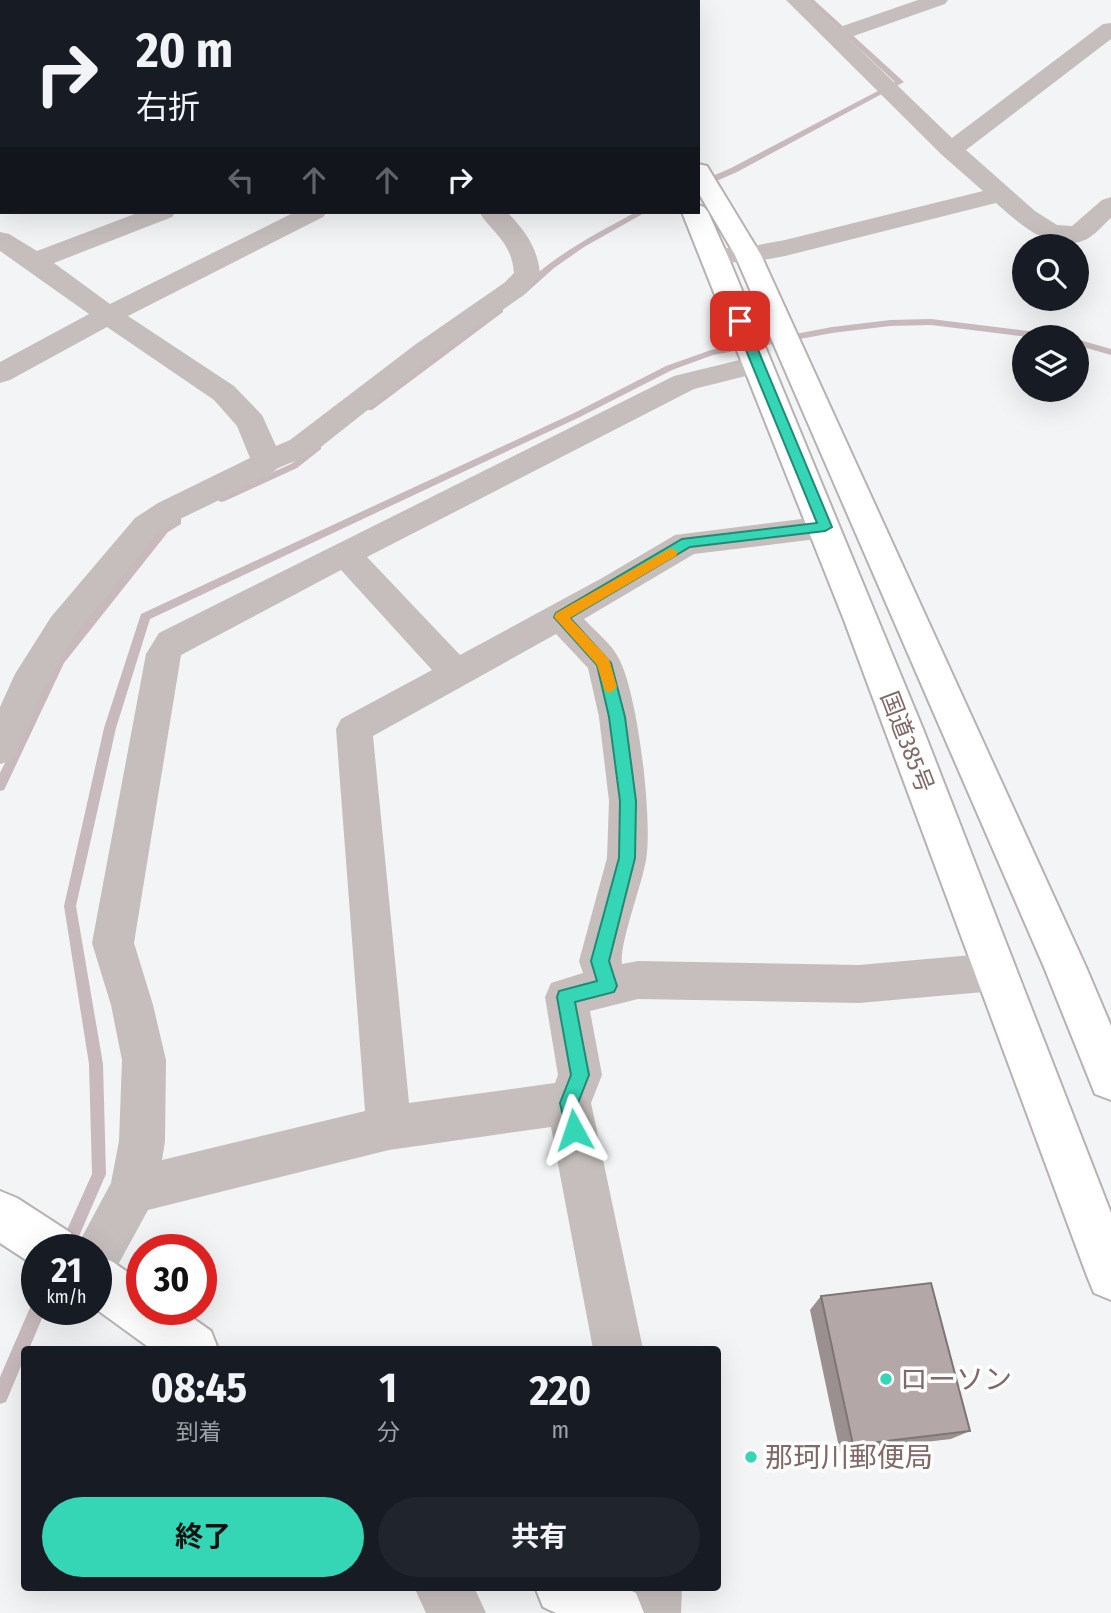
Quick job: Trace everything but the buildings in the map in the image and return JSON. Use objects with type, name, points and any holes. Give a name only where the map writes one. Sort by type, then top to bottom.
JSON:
[{"type":"main road","name":"国道385号","points":[[700,176],[732,255],[1059,954],[1111,1079]]},
{"type":"main road","name":"国道385号","points":[[697,214],[732,255],[756,365],[825,527],[1111,1276]]},
{"type":"main road","points":[[0,1215],[29,1234]]},
{"type":"main road","points":[[112,1291],[189,1346]]},
{"type":"main road","points":[[571,1591],[615,1613]]},
{"type":"street","points":[[796,0],[951,150],[1026,216],[1051,233],[1078,234],[1111,205]]},
{"type":"street","points":[[834,36],[938,0]]},
{"type":"street","points":[[951,150],[1111,29]]},
{"type":"street","points":[[732,255],[1000,194]]},
{"type":"street","points":[[35,261],[158,214]]},
{"type":"street","points":[[0,374],[107,316],[310,214]]},
{"type":"street","points":[[0,749],[28,684],[63,626],[146,526],[169,511],[256,470],[267,461],[301,447],[426,350],[514,289],[527,274],[527,262],[508,227],[494,214]]},
{"type":"street","points":[[0,240],[35,261],[107,316],[224,393],[251,422],[267,461]]},
{"type":"street","points":[[109,1234],[133,1190],[142,1141],[144,1060],[132,1005],[113,943],[164,654],[171,642],[684,382],[756,365]]},
{"type":"street","points":[[389,1128],[354,729],[561,617],[687,542],[825,527]]},
{"type":"street","points":[[345,554],[457,674]]},
{"type":"street","points":[[561,617],[604,663],[620,741],[628,801],[627,858],[600,961],[608,986]]},
{"type":"street","points":[[617,1346],[569,1103],[580,1075],[566,997],[638,980],[859,984],[995,972]]},
{"type":"street","points":[[133,1190],[389,1128],[569,1103]]},
{"type":"street","points":[[444,1591],[458,1613]]},
{"type":"street","points":[[653,1613],[654,1591]]},
{"type":"waterway","points":[[702,184],[734,170],[900,82],[810,0]]},
{"type":"waterway","points":[[522,292],[551,266],[581,245],[638,214]]},
{"type":"waterway","points":[[369,408],[500,310]]},
{"type":"waterway","points":[[72,1234],[99,1174],[96,1064],[70,906],[110,728],[145,617],[577,415],[669,368],[711,353],[832,330],[890,323],[931,322],[1012,332]]},
{"type":"waterway","points":[[1089,346],[1111,352]]},
{"type":"waterway","points":[[221,499],[294,466],[318,447]]},
{"type":"waterway","points":[[0,786],[60,661],[164,529],[177,521]]},
{"type":"waterway","points":[[22,1346],[31,1325]]},
{"type":"waterway","points":[[0,1396],[21,1348]]},
{"type":"slow traffic","points":[[610,687],[604,663],[561,617],[671,552]]},
{"type":"place","name":"ローソン","points":[[886,1379]]},
{"type":"place","name":"那珂川郵便局","points":[[751,1457]]},
{"type":"route","points":[[574,1130],[569,1103],[580,1075],[566,997],[608,986],[600,961],[627,858],[628,801],[617,717],[604,663],[561,617],[687,542],[825,527],[740,321]]}]
